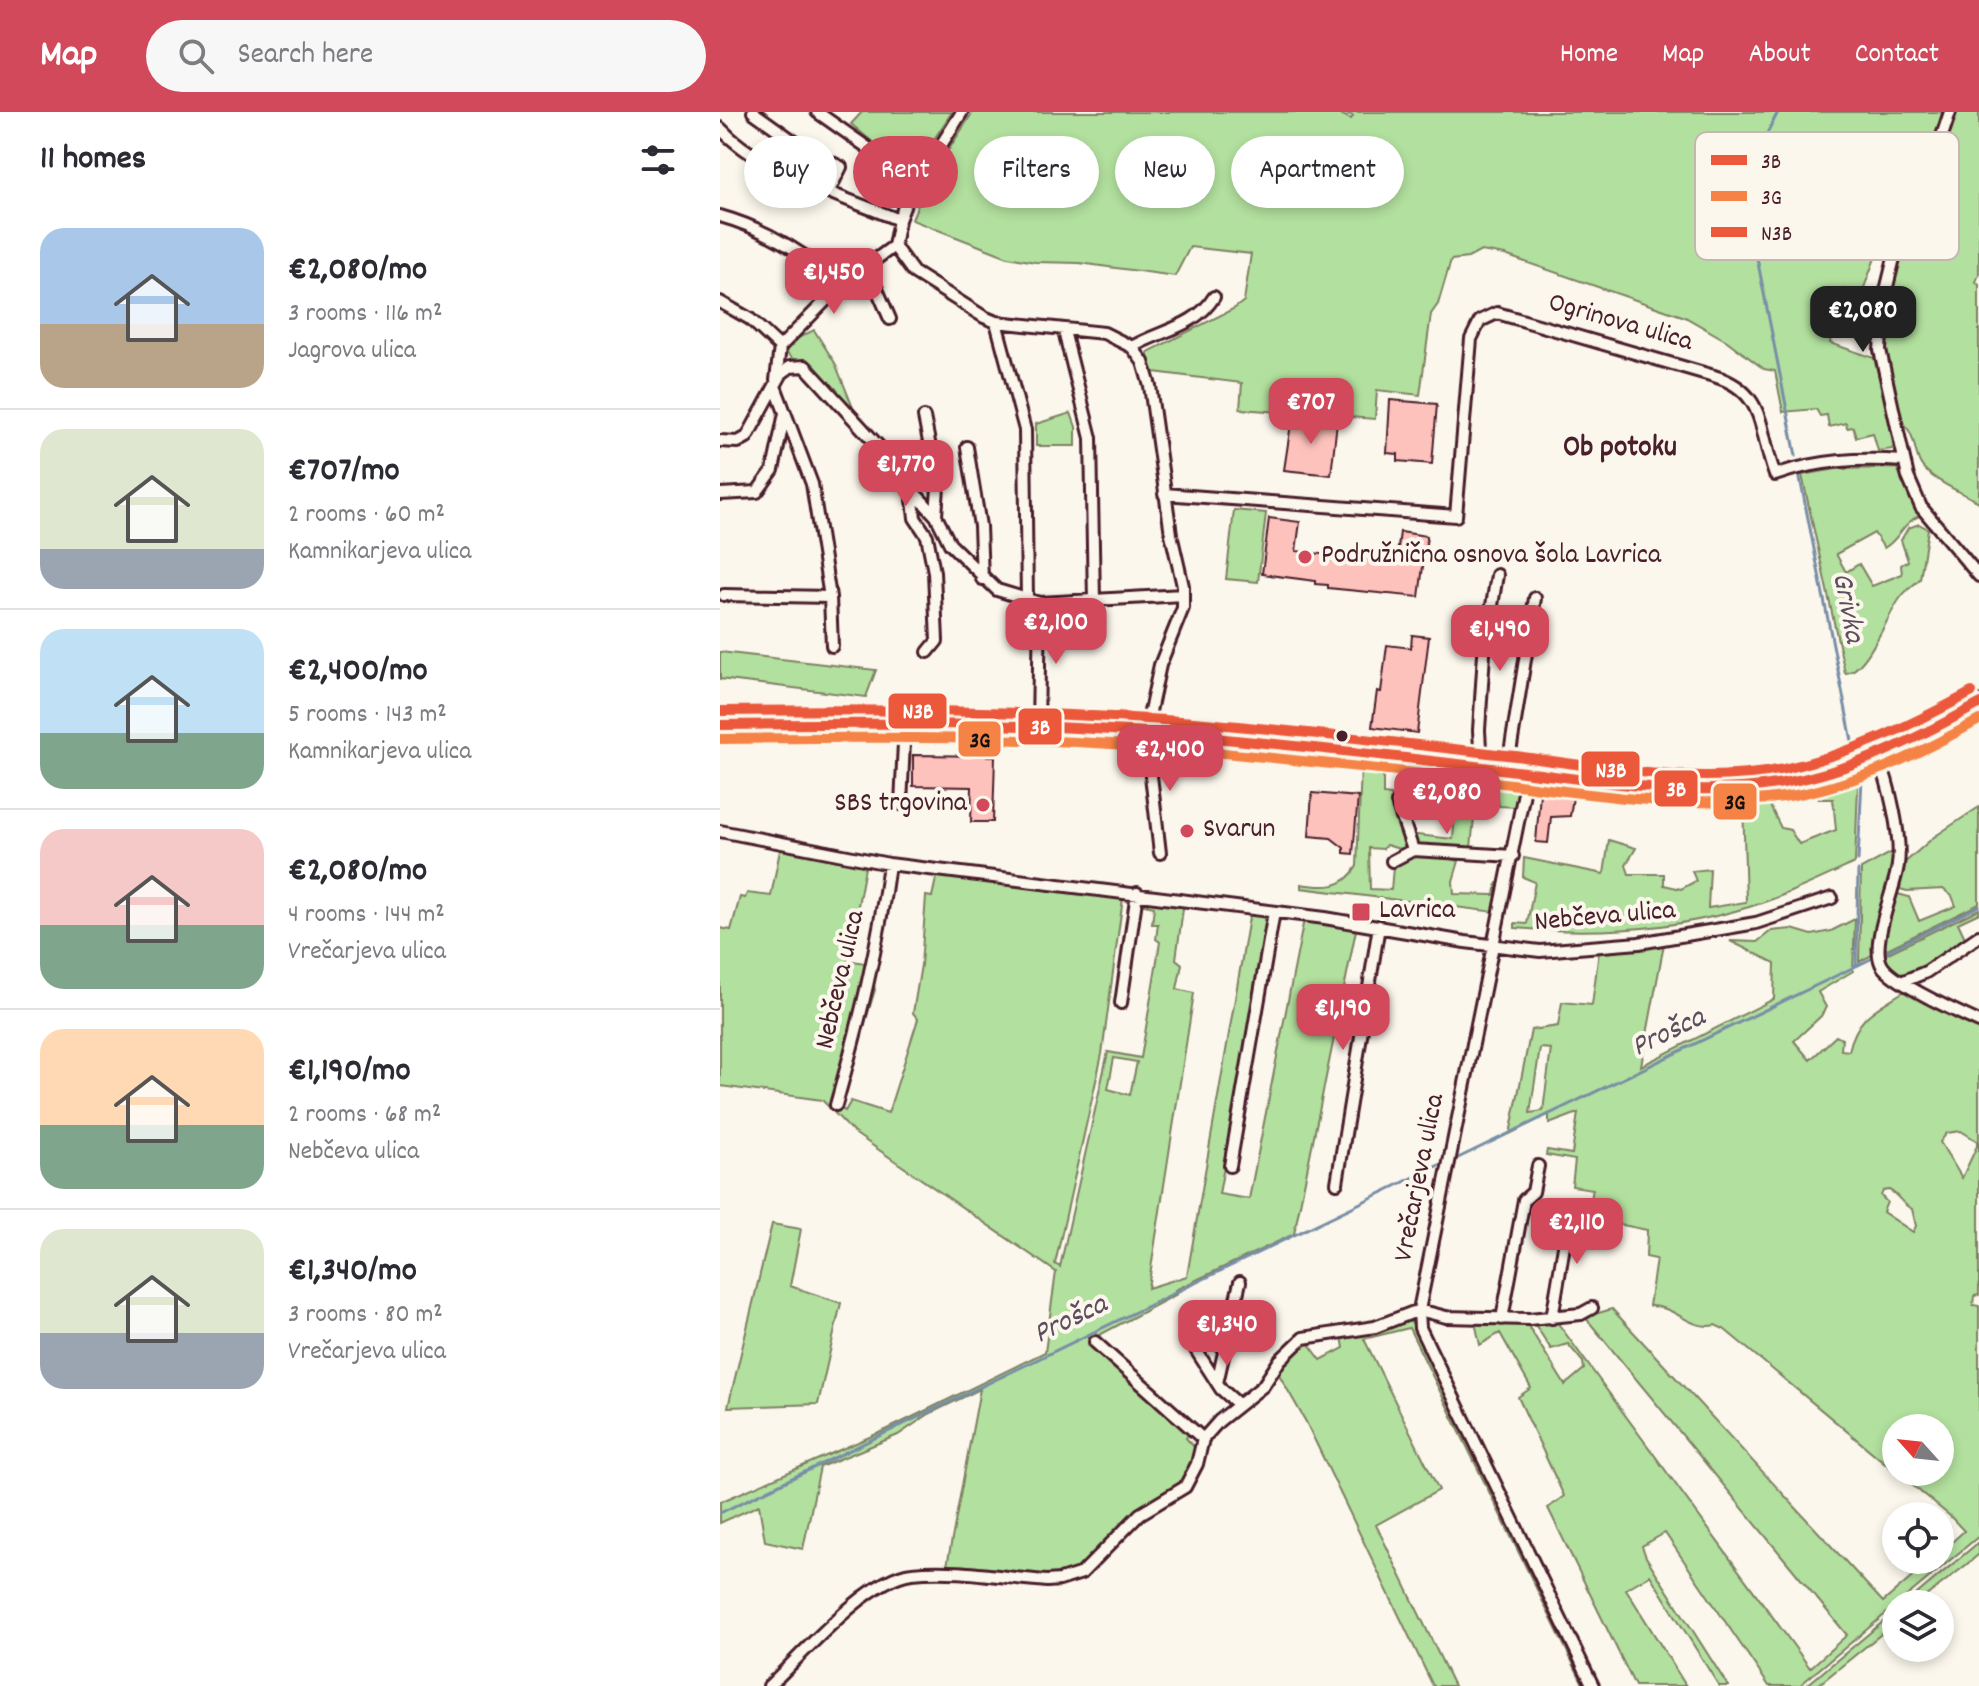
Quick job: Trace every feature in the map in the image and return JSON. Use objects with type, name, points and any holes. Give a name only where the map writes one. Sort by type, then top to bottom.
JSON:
[{"type":"main road","points":[[720,725],[905,722],[1149,734],[1327,749],[1653,787],[1732,789],[1819,775],[1878,756],[1979,704]]},
{"type":"street","points":[[753,112],[787,136]]},
{"type":"street","points":[[817,112],[853,137]]},
{"type":"street","points":[[946,136],[962,112]]},
{"type":"street","points":[[1943,132],[1950,112]]},
{"type":"street","points":[[720,128],[744,149]]},
{"type":"street","points":[[837,194],[899,220]]},
{"type":"street","points":[[832,646],[830,597],[812,484],[775,386],[780,347],[842,284],[894,246],[904,208]]},
{"type":"street","points":[[720,216],[736,220],[811,259],[842,284]]},
{"type":"street","points":[[894,246],[913,272],[996,322],[1104,333],[1132,347],[1143,362],[1150,386],[1164,494],[1183,595],[1179,621],[1164,654],[1153,691],[1149,734],[1160,853]]},
{"type":"street","points":[[1894,260],[1883,303],[1880,350],[1903,461],[1921,507],[1979,576]]},
{"type":"street","points":[[866,264],[890,319]]},
{"type":"street","points":[[1132,347],[1154,334],[1205,313],[1214,297]]},
{"type":"street","points":[[720,302],[750,319],[780,347]]},
{"type":"street","name":"Ogrinova ulica","points":[[1164,494],[1456,516],[1471,339],[1480,321],[1497,313],[1714,376],[1742,387],[1749,394],[1775,475],[1810,464],[1861,459],[1903,461]]},
{"type":"street","points":[[996,322],[1025,430],[1027,600]]},
{"type":"street","points":[[1064,331],[1091,438],[1094,601]]},
{"type":"street","points":[[720,441],[738,442],[747,437],[782,373],[790,367],[805,366],[894,463],[911,489],[936,516],[950,544],[982,579],[997,590],[1040,603],[1183,595]]},
{"type":"street","points":[[720,494],[757,492],[773,470],[785,411]]},
{"type":"street","points":[[924,417],[938,487],[936,516]]},
{"type":"street","points":[[967,447],[980,526],[982,579]]},
{"type":"street","points":[[911,489],[915,518],[927,536],[934,572],[937,641],[928,652]]},
{"type":"street","points":[[1481,767],[1479,730],[1484,654],[1497,575]]},
{"type":"street","points":[[724,595],[830,597]]},
{"type":"street","points":[[1507,771],[1535,598]]},
{"type":"street","points":[[1038,728],[1040,603]]},
{"type":"street","points":[[901,804],[905,722]]},
{"type":"street","points":[[1878,756],[1888,782],[1899,861],[1878,954],[1893,977],[1979,1022]]},
{"type":"street","name":"Vrečarjeva ulica","points":[[1528,773],[1419,1310],[1420,1328],[1593,1686]]},
{"type":"street","points":[[1397,803],[1413,850]]},
{"type":"street","name":"Nebčeva ulica","points":[[720,831],[889,864],[1137,893],[1540,951],[1639,943],[1756,923],[1832,898]]},
{"type":"street","points":[[1392,861],[1413,850],[1513,856]]},
{"type":"street","name":"Nebčeva ulica","points":[[836,1105],[880,939],[889,864]]},
{"type":"street","points":[[1121,1003],[1137,893]]},
{"type":"street","points":[[1230,1166],[1274,912]]},
{"type":"street","points":[[1337,1183],[1379,926]]},
{"type":"street","points":[[1904,981],[1926,972],[1979,936]]},
{"type":"street","points":[[1502,1319],[1524,1200],[1533,1192],[1538,1166]]},
{"type":"street","points":[[1552,1318],[1570,1210]]},
{"type":"street","points":[[1217,1383],[1240,1282]]},
{"type":"street","points":[[769,1686],[867,1595],[902,1575],[948,1574],[1047,1581],[1082,1573],[1140,1514],[1185,1487],[1197,1464],[1203,1439],[1238,1404],[1263,1386],[1280,1360],[1303,1338],[1375,1327],[1419,1310],[1446,1317],[1502,1319],[1552,1318],[1581,1314],[1592,1308]]},
{"type":"street","points":[[1095,1342],[1203,1439]]},
{"type":"street","points":[[1196,1350],[1217,1383],[1238,1404]]},
{"type":"green space","points":[[862,112],[952,112],[936,136],[865,136],[851,124]]},
{"type":"green space","points":[[973,112],[1336,112],[1351,119],[1353,116],[1343,112],[1942,112],[1937,132],[1695,132],[1695,260],[1874,260],[1861,296],[1844,289],[1834,313],[1830,343],[1874,358],[1892,425],[1893,449],[1878,451],[1873,433],[1856,437],[1853,427],[1847,428],[1846,423],[1829,427],[1827,415],[1820,416],[1816,409],[1783,412],[1775,371],[1764,369],[1727,341],[1685,317],[1505,255],[1481,251],[1468,258],[1451,260],[1438,304],[1431,314],[1420,395],[1377,390],[1375,419],[1240,409],[1242,383],[1154,372],[1148,352],[1244,301],[1251,254],[1190,247],[1175,276],[1079,263],[1035,262],[1008,257],[912,220],[917,208],[958,208],[957,136]]},
{"type":"green space","points":[[1955,112],[1979,112],[1979,274],[1976,282],[1979,285],[1979,502],[1938,480],[1920,463],[1912,437],[1902,423],[1886,357],[1891,295],[1901,260],[1959,260],[1959,132],[1950,132]]},
{"type":"green space","points":[[814,330],[835,363],[854,410],[808,361],[793,359],[780,347]]},
{"type":"green space","points":[[1071,413],[1076,427],[1076,446],[1036,446],[1036,424]]},
{"type":"green space","points":[[1897,468],[1919,516],[1884,548],[1874,533],[1836,554],[1846,572],[1859,564],[1872,586],[1902,574],[1901,565],[1908,561],[1901,540],[1908,528],[1919,524],[1928,529],[1920,579],[1895,605],[1869,653],[1853,670],[1845,673],[1802,475],[1836,469]]},
{"type":"green space","points":[[1234,510],[1266,513],[1258,582],[1226,579]]},
{"type":"green space","points":[[720,652],[876,670],[866,697],[720,679]]},
{"type":"green space","points":[[1361,767],[1383,770],[1383,794],[1391,795],[1405,846],[1403,850],[1386,845],[1383,849],[1369,848],[1370,889],[1391,890],[1393,867],[1401,862],[1425,856],[1441,857],[1459,861],[1453,881],[1454,894],[1495,895],[1497,883],[1501,883],[1495,912],[1301,888],[1301,884],[1326,886],[1340,883],[1357,866]]},
{"type":"green space","points":[[1855,778],[1858,785],[1855,863],[1811,883],[1751,907],[1681,923],[1598,931],[1515,928],[1515,923],[1527,924],[1535,882],[1523,877],[1524,858],[1604,874],[1609,840],[1636,848],[1626,865],[1629,874],[1664,874],[1664,885],[1681,889],[1696,881],[1692,871],[1710,869],[1708,908],[1746,902],[1743,801],[1767,800],[1781,828],[1790,830],[1799,844],[1836,830],[1833,799],[1818,799],[1817,789]]},
{"type":"green space","points":[[1482,780],[1519,787],[1517,807],[1499,806],[1498,800],[1476,799],[1471,847],[1467,852],[1419,848],[1408,834],[1453,839],[1456,802],[1474,790]]},
{"type":"green space","points":[[1979,807],[1979,904],[1881,952],[1884,933],[1898,894],[1909,897],[1919,921],[1956,906],[1952,896],[1943,889],[1900,889],[1902,865],[1934,837]]},
{"type":"green space","points":[[781,845],[866,862],[848,960],[870,964],[875,990],[839,1107],[845,1111],[851,1101],[888,1113],[918,1019],[913,1013],[921,965],[926,896],[932,897],[937,874],[1119,894],[1123,898],[1102,1054],[1055,1264],[1060,1267],[1108,1052],[1141,1058],[1160,942],[1156,939],[1158,924],[1152,924],[1154,907],[1139,904],[1140,897],[1184,902],[1176,959],[1182,964],[1177,989],[1194,993],[1148,1288],[1187,1276],[1250,912],[1270,915],[1219,1194],[1249,1199],[1304,919],[1357,925],[1294,1234],[1175,1290],[1177,1294],[1090,1340],[1190,1431],[1186,1438],[1194,1447],[1198,1444],[1187,1480],[1153,1503],[1090,1563],[1063,1577],[946,1571],[980,1389],[929,1414],[898,1435],[820,1467],[803,1549],[765,1541],[759,1505],[720,1523],[720,1502],[888,1429],[1045,1352],[1056,1272],[853,1132],[822,1100],[720,1086],[720,928],[731,930],[740,897],[745,898],[747,893],[771,896]],"holes":[[[1114,1058],[1137,1062],[1130,1095],[1108,1089]]]},
{"type":"green space","points":[[1894,851],[1890,889],[1875,931],[1874,954],[1859,962],[1861,869]]},
{"type":"green space","points":[[1979,909],[1979,913],[1958,923],[1966,940],[1913,975],[1894,971],[1882,956]]},
{"type":"green space","points":[[1855,919],[1853,971],[1818,992],[1826,1007],[1821,1016],[1794,1041],[1810,1060],[1836,1036],[1842,1039],[1841,1050],[1849,1051],[1863,1021],[1906,990],[1979,1026],[1979,1295],[1974,1296],[1973,1305],[1979,1306],[1979,1536],[1954,1557],[1954,1540],[1964,1531],[1954,1520],[1954,1502],[1933,1502],[1913,1486],[1954,1486],[1954,1414],[1882,1414],[1882,1460],[1724,1329],[1698,1324],[1667,1309],[1649,1306],[1656,1259],[1646,1257],[1647,1230],[1608,1222],[1601,1248],[1582,1246],[1593,1189],[1572,1186],[1575,1160],[1546,1155],[1547,1150],[1572,1154],[1578,1113],[1549,1124],[1549,1114],[1510,1134],[1531,1030],[1558,1026],[1562,1002],[1592,1005],[1599,951],[1664,944],[1641,1066],[1774,999],[1775,963],[1730,941],[1757,942],[1771,931],[1792,929],[1812,935],[1831,931]],"holes":[[[1540,1048],[1551,1049],[1543,1111],[1530,1113]],[[1961,1131],[1977,1141],[1962,1178],[1940,1142],[1947,1133]],[[1889,1190],[1912,1209],[1916,1226],[1913,1232],[1883,1212],[1887,1202],[1881,1196],[1883,1191]]]},
{"type":"green space","points":[[772,1224],[801,1229],[790,1286],[841,1303],[818,1404],[728,1407]]},
{"type":"green space","points":[[1612,1309],[1882,1601],[1882,1617],[1799,1686],[1769,1686],[1665,1533],[1642,1546],[1646,1557],[1728,1686],[1719,1686],[1650,1575],[1626,1589],[1686,1686],[1635,1686],[1548,1508],[1564,1496],[1518,1397],[1531,1388],[1500,1333],[1480,1345],[1475,1322],[1527,1324],[1565,1385],[1584,1369],[1583,1362],[1568,1344],[1551,1349],[1534,1323],[1557,1322],[1810,1668],[1847,1635],[1585,1317]]},
{"type":"green space","points":[[1407,1321],[1415,1324],[1589,1686],[1584,1686],[1409,1328],[1364,1339],[1439,1490],[1376,1525],[1454,1686],[1433,1686],[1306,1422],[1277,1371],[1287,1356],[1306,1340],[1321,1360],[1344,1348],[1342,1336]]},
{"type":"green space","points":[[1979,1542],[1979,1554],[1971,1561],[1935,1590],[1922,1590],[1941,1574],[1954,1574],[1954,1563]]},
{"type":"green space","points":[[1916,1574],[1933,1574],[1914,1590],[1897,1590]]},
{"type":"green space","points":[[1882,1623],[1882,1633],[1817,1686],[1806,1686]]},
{"type":"building","points":[[1390,400],[1437,404],[1432,464],[1398,461],[1398,454],[1387,453]]},
{"type":"building","points":[[1292,417],[1337,422],[1331,475],[1284,470]]},
{"type":"building","name":"Podružnična osnova šola Lavrica","points":[[1269,518],[1300,522],[1296,551],[1396,563],[1400,532],[1427,536],[1419,597],[1328,588],[1328,585],[1315,584],[1315,581],[1262,574]]},
{"type":"building","points":[[1412,635],[1429,637],[1417,733],[1372,727],[1377,691],[1381,692],[1387,645],[1411,648]]},
{"type":"building","name":"SBS trgovina","points":[[913,755],[995,756],[993,822],[971,822],[972,787],[913,786]]},
{"type":"building","points":[[1312,793],[1358,797],[1353,854],[1344,853],[1344,848],[1331,838],[1309,836]]},
{"type":"building","points":[[1540,793],[1573,797],[1570,816],[1551,817],[1548,843],[1536,842]]},
{"type":"waterway","name":"Grivka","points":[[1768,132],[1778,112]]},
{"type":"waterway","name":"Grivka","points":[[1757,260],[1796,456]]},
{"type":"waterway","name":"Grivka","points":[[1799,473],[1854,751]]},
{"type":"waterway","name":"Grivka","points":[[1858,860],[1862,778]]},
{"type":"waterway","name":"Grivka","points":[[1856,966],[1858,871]]},
{"type":"waterway","points":[[1881,954],[1979,906]]},
{"type":"waterway","name":"Prošca","points":[[1456,1159],[1875,957]]},
{"type":"waterway","name":"Prošca","points":[[720,1513],[1439,1165]]},
{"type":"transit line","name":"N3B","points":[[720,711],[950,711],[1180,721],[1654,774],[1719,776],[1752,774],[1809,763],[1904,727],[1972,692]]},
{"type":"transit line","name":"3B","points":[[720,725],[951,724],[1125,731],[1345,751],[1646,787],[1714,789],[1783,783],[1860,762],[1909,741],[1979,704]]},
{"type":"transit line","name":"3G","points":[[720,739],[951,738],[1125,745],[1339,765],[1603,796],[1711,802],[1783,797],[1834,786],[1909,757],[1979,720]]},
{"type":"place","name":"Podružnična osnova šola Lavrica","points":[[1305,557]]},
{"type":"place","name":"SBS trgovina","points":[[983,805]]},
{"type":"place","name":"Svarun","points":[[1187,831]]},
{"type":"place","name":"Lavrica","points":[[1361,912]]},
{"type":"district","name":"Ob potoku","points":[[1620,449]]}]
